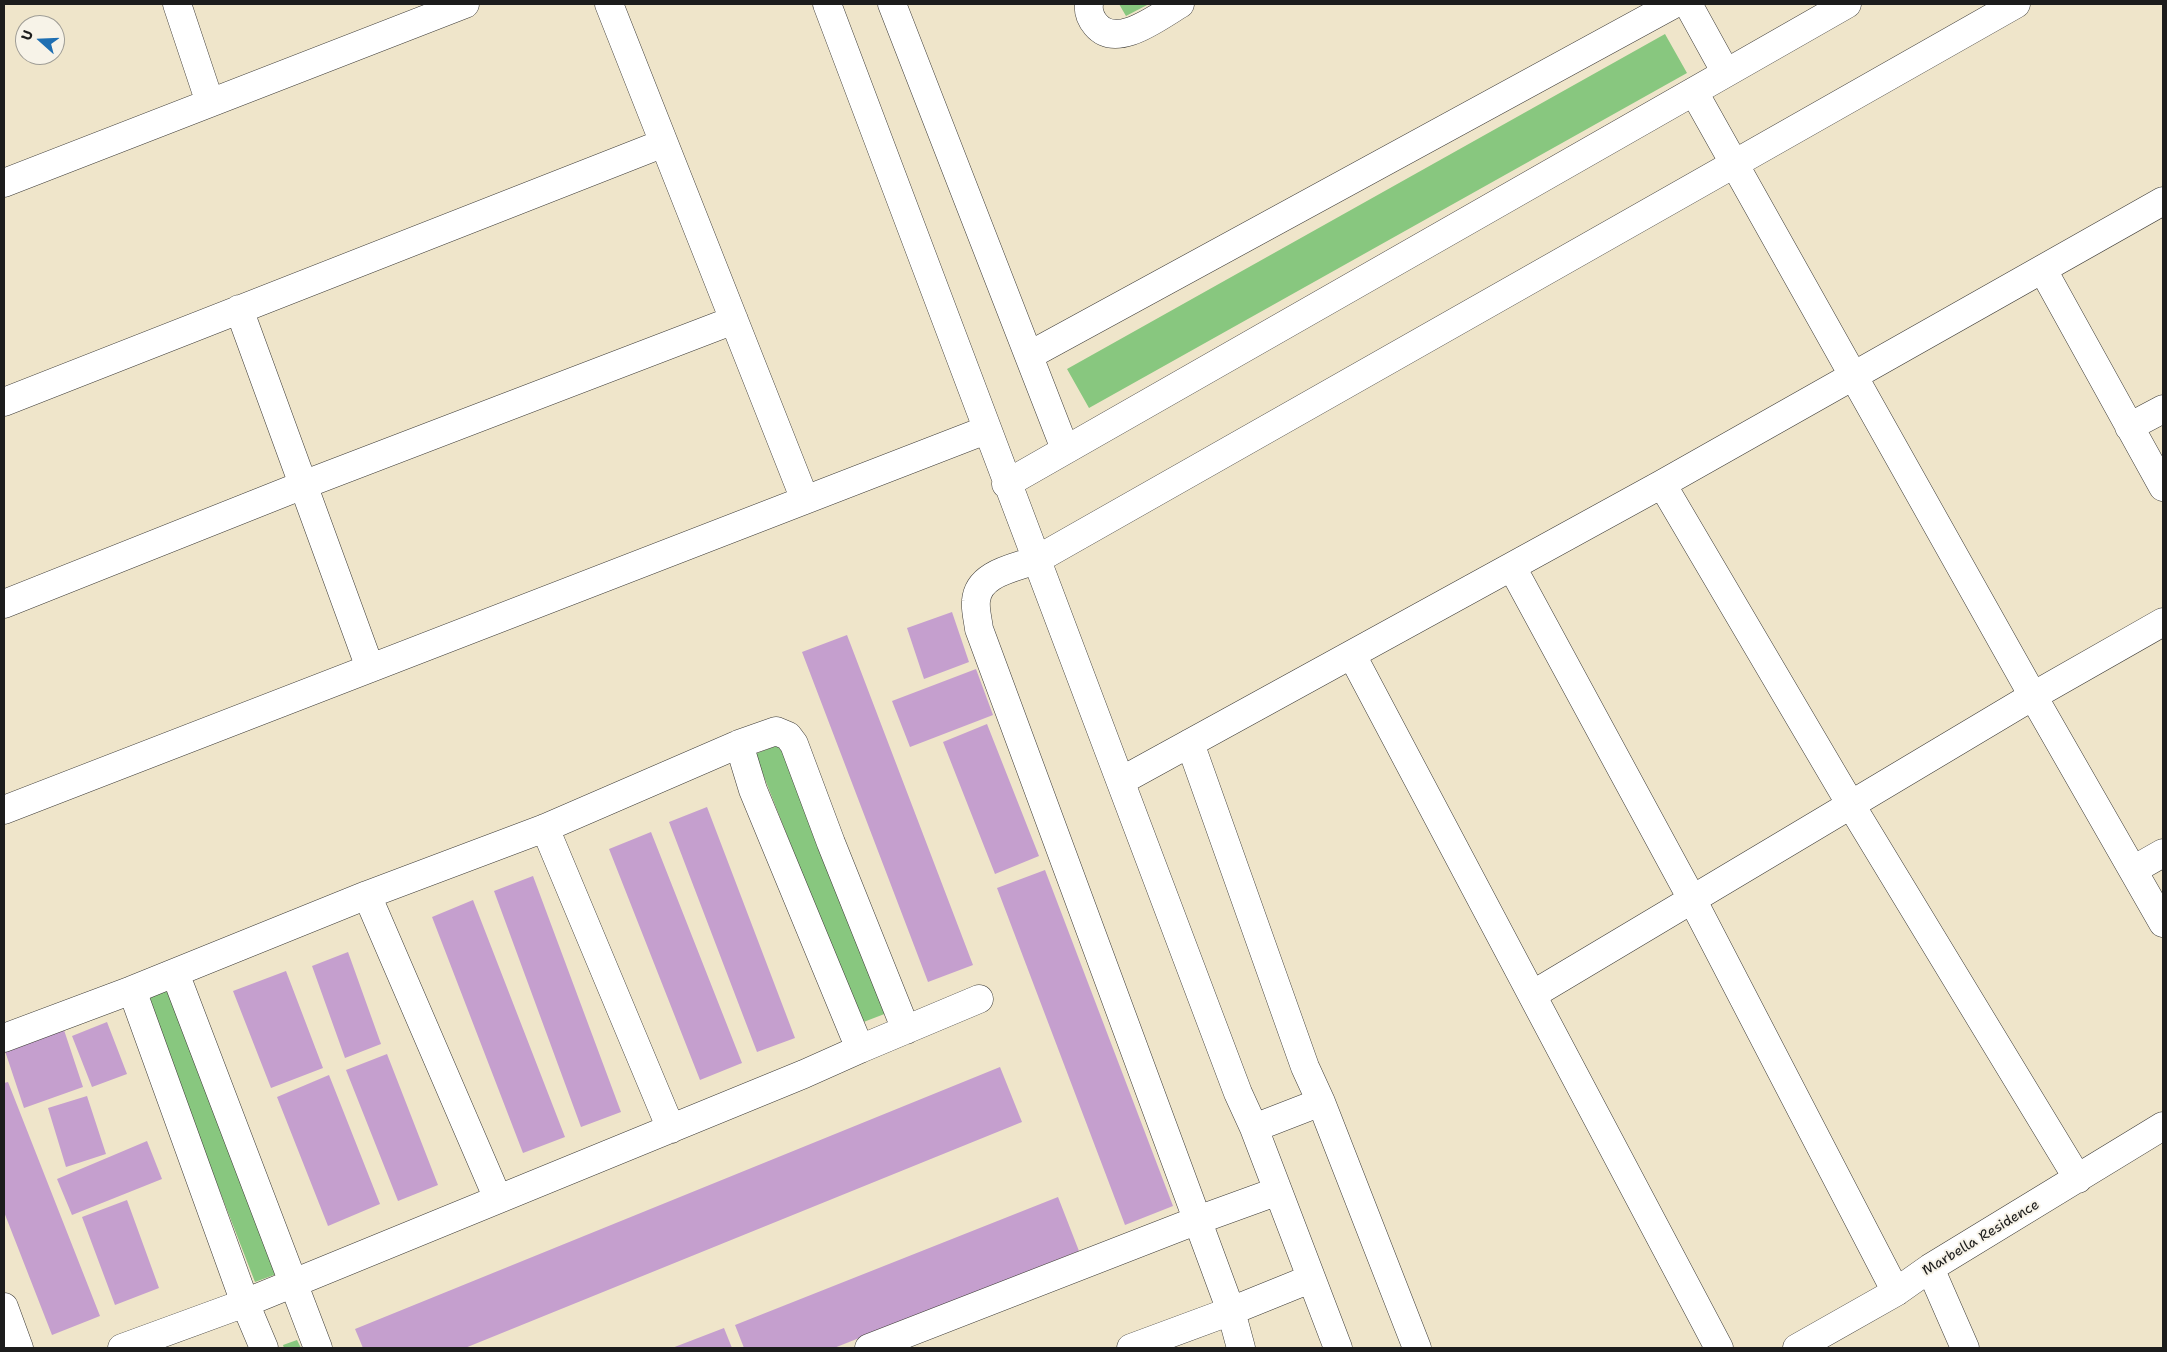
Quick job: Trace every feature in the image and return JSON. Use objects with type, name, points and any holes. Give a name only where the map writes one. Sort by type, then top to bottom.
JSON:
[{"type":"street","points":[[177,4],[210,103]]},
{"type":"street","points":[[4,183],[465,4]]},
{"type":"street","points":[[609,4],[804,500]]},
{"type":"street","points":[[827,4],[1006,484],[1121,781],[1238,1093],[1254,1128],[1338,1348]]},
{"type":"street","points":[[892,4],[1065,449]]},
{"type":"street","points":[[1089,4],[1090,18],[1097,27],[1108,34],[1119,36],[1180,4]]},
{"type":"street","points":[[1030,355],[1674,4]]},
{"type":"street","points":[[1688,4],[1726,73]]},
{"type":"street","points":[[1006,484],[1847,4]]},
{"type":"street","points":[[1241,1348],[1231,1311],[1198,1220],[979,628],[976,601],[981,586],[990,577],[1036,560],[2016,4]]},
{"type":"street","points":[[1694,92],[2033,696],[2163,923]]},
{"type":"street","points":[[4,402],[664,143]]},
{"type":"street","points":[[1121,781],[1662,484],[2163,201]]},
{"type":"street","points":[[2042,270],[2163,488]]},
{"type":"street","points":[[239,309],[370,668]]},
{"type":"street","points":[[4,604],[303,485],[734,320]]},
{"type":"street","points":[[2130,427],[2163,409]]},
{"type":"street","points":[[4,810],[986,430]]},
{"type":"street","points":[[1662,484],[1851,805],[2078,1178]]},
{"type":"street","points":[[1512,567],[1692,899],[1896,1292]]},
{"type":"street","points":[[1532,995],[2033,696],[2163,622]]},
{"type":"street","points":[[1352,655],[1719,1348]]},
{"type":"street","points":[[4,1038],[132,990],[367,895],[545,828],[739,744],[776,731],[788,736],[794,744],[831,843],[906,1030]]},
{"type":"street","points":[[1190,743],[1305,1066],[1321,1102],[1417,1348]]},
{"type":"street","points":[[739,744],[753,790],[860,1049]]},
{"type":"street","points":[[545,828],[671,1129]]},
{"type":"street","points":[[2133,870],[2163,853]]},
{"type":"street","points":[[367,895],[498,1199]]},
{"type":"street","points":[[175,973],[318,1348]]},
{"type":"street","points":[[132,990],[264,1348]]},
{"type":"street","points":[[122,1348],[246,1303],[671,1129],[979,1000]]},
{"type":"street","points":[[1254,1128],[1321,1102]]},
{"type":"street","name":"Marbella Residence","points":[[1797,1348],[1896,1292],[1930,1268],[2163,1126]]},
{"type":"street","points":[[869,1348],[1198,1220],[1278,1191]]},
{"type":"street","points":[[1930,1268],[1965,1348]]},
{"type":"street","points":[[1132,1348],[1231,1311],[1310,1278]]},
{"type":"street","points":[[4,1307],[19,1348]]},
{"type":"green space","points":[[1119,4],[1149,4],[1126,16]]},
{"type":"green space","points":[[1665,34],[1687,73],[1089,408],[1067,369]]},
{"type":"green space","points":[[781,744],[887,1013],[861,1023],[755,754]]},
{"type":"green space","points":[[172,987],[282,1272],[255,1282],[145,998]]},
{"type":"green space","points":[[297,1340],[301,1348],[284,1348],[283,1345]]},
{"type":"building","points":[[952,612],[969,662],[924,679],[907,628]]},
{"type":"building","points":[[847,635],[973,965],[928,982],[802,652]]},
{"type":"building","points":[[976,669],[993,715],[910,747],[892,701]]},
{"type":"building","points":[[987,724],[1039,856],[995,874],[943,742]]},
{"type":"building","points":[[707,807],[795,1038],[757,1052],[669,822]]},
{"type":"building","points":[[651,832],[742,1063],[700,1080],[609,849]]},
{"type":"building","points":[[1045,870],[1173,1206],[1125,1225],[997,888]]},
{"type":"building","points":[[533,876],[621,1112],[581,1127],[494,891]]},
{"type":"building","points":[[473,900],[565,1137],[523,1153],[432,917]]},
{"type":"building","points":[[348,952],[381,1044],[345,1058],[312,966]]},
{"type":"building","points":[[286,971],[323,1068],[271,1088],[233,991]]},
{"type":"building","points":[[107,1022],[127,1074],[92,1087],[72,1036]]},
{"type":"building","points":[[64,1030],[83,1087],[24,1108],[5,1051]]},
{"type":"building","points":[[387,1054],[438,1185],[398,1201],[346,1070]]},
{"type":"building","points":[[1000,1067],[1022,1122],[465,1348],[363,1348],[355,1329]]},
{"type":"building","points":[[329,1075],[380,1204],[328,1226],[277,1097]]},
{"type":"building","points":[[8,1082],[100,1316],[52,1335],[4,1212],[4,1083]]},
{"type":"building","points":[[87,1096],[106,1154],[66,1167],[48,1108]]},
{"type":"building","points":[[147,1141],[162,1179],[72,1215],[57,1179]]},
{"type":"building","points":[[1058,1197],[1079,1251],[834,1348],[744,1348],[735,1325]]},
{"type":"building","points":[[127,1200],[159,1288],[115,1305],[82,1217]]},
{"type":"building","points":[[724,1328],[732,1348],[672,1348]]}]
